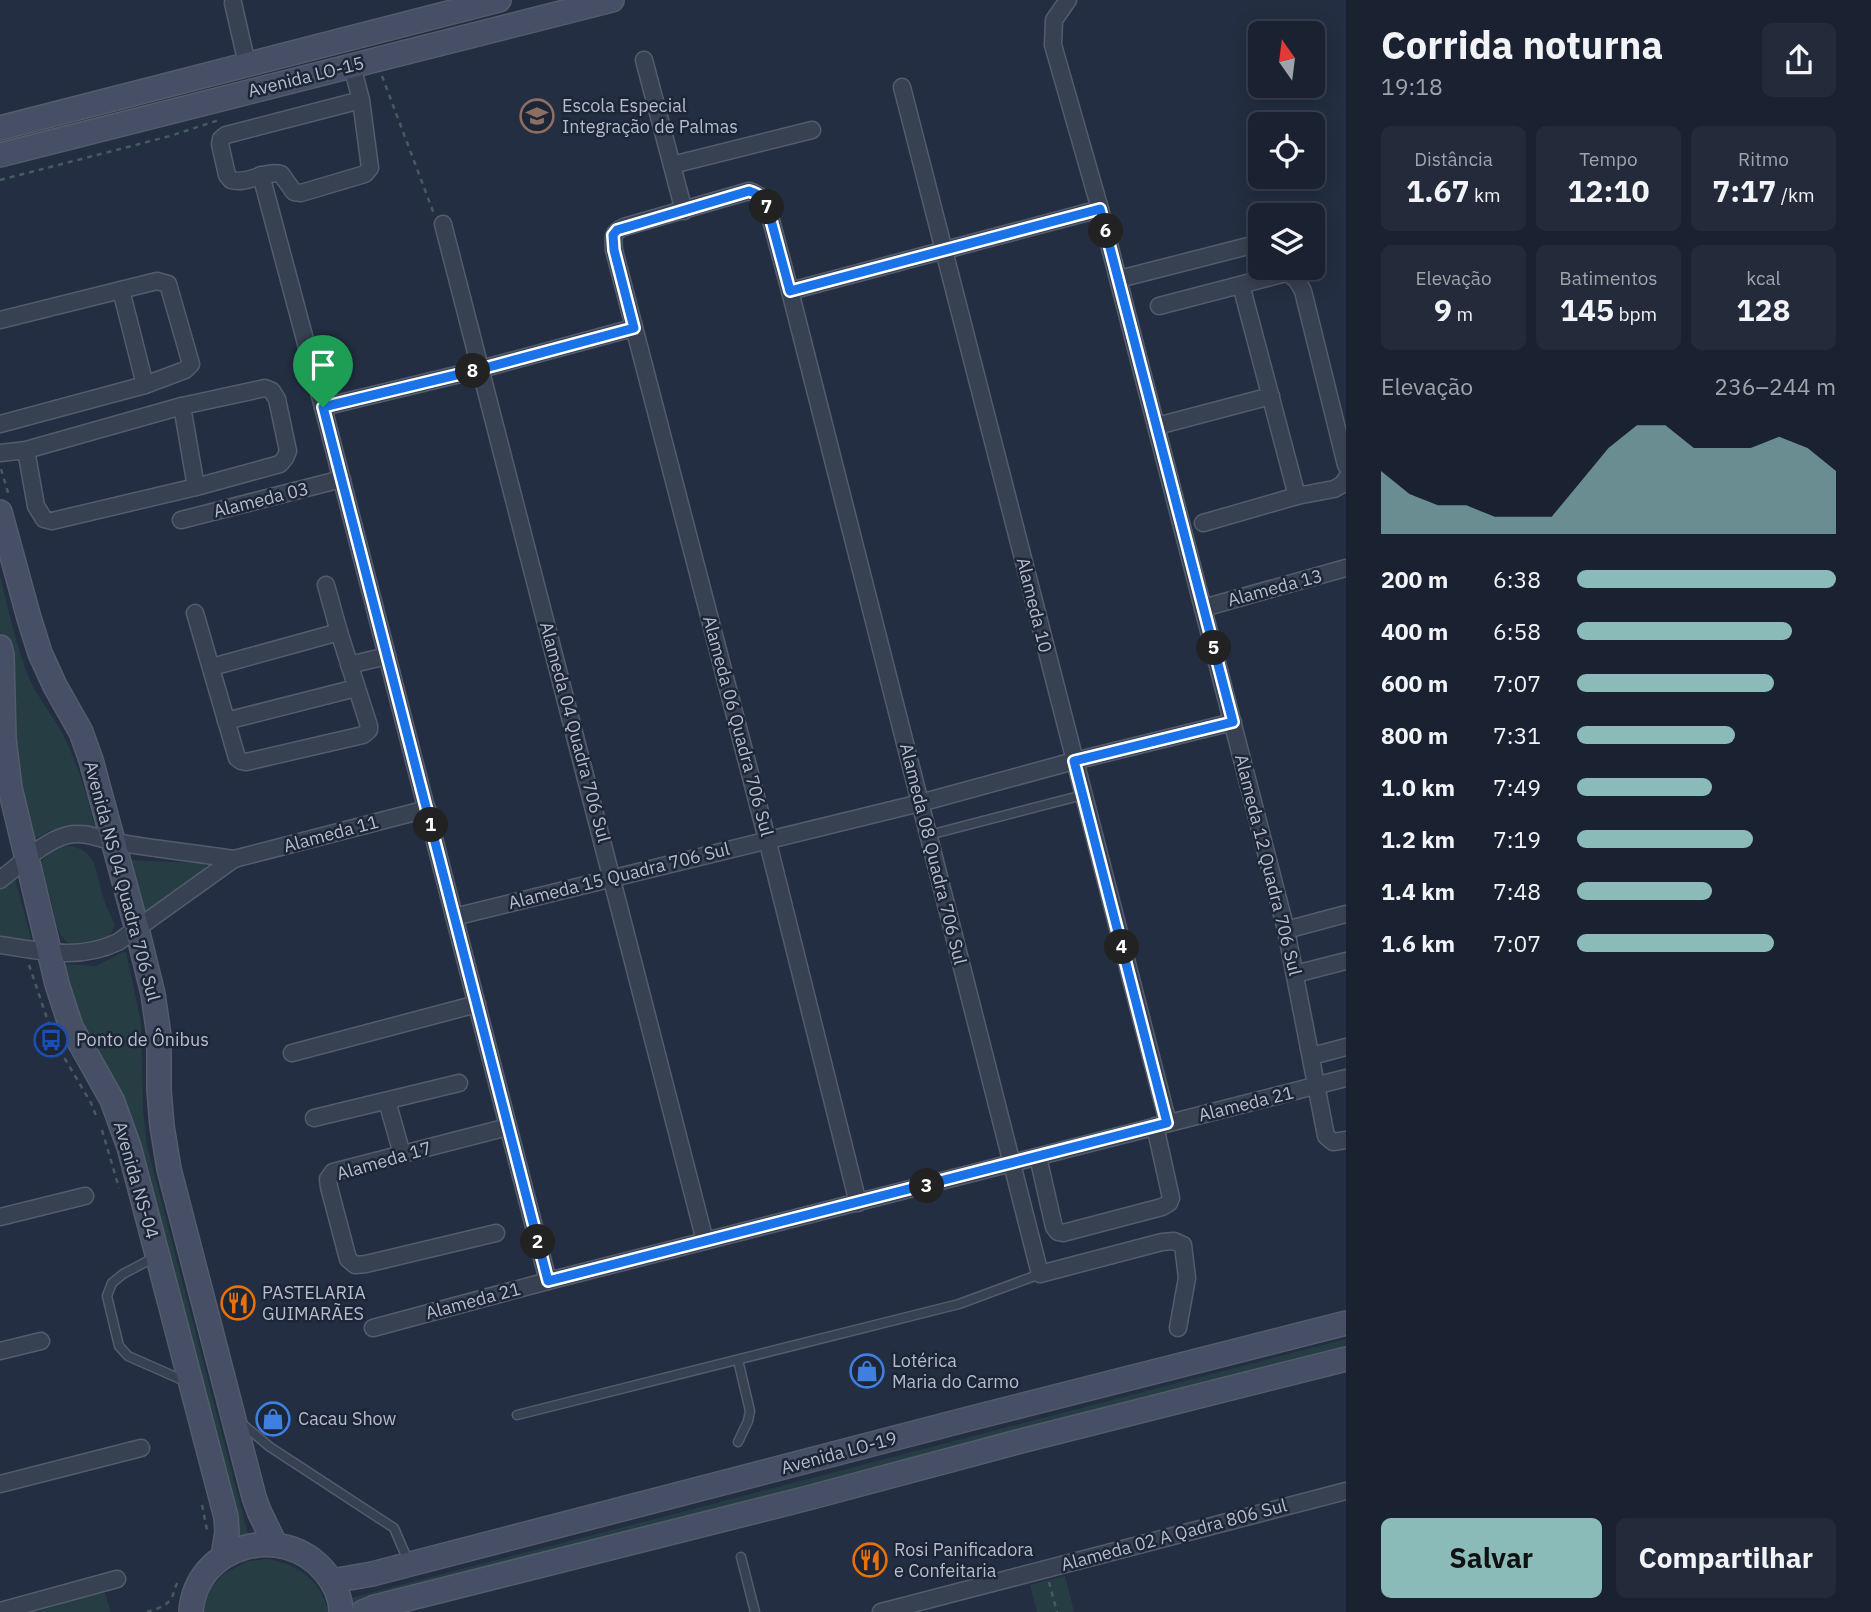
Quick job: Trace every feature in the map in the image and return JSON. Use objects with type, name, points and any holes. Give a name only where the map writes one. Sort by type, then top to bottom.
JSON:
[{"type":"street","name":"Avenida LO-15","points":[[0,128],[499,0]]},
{"type":"street","name":"Avenida LO-15","points":[[0,155],[612,0]]},
{"type":"street","name":"Alameda 12 Quadra 706 Sul","points":[[1068,0],[1054,20],[1053,45],[1119,279],[1286,930],[1326,1136],[1334,1142],[1346,1140]]},
{"type":"street","points":[[231,1],[247,64]]},
{"type":"street","points":[[644,60],[684,211]]},
{"type":"street","points":[[352,66],[361,100],[370,168],[365,174],[301,194],[294,192],[281,174],[272,172],[237,182],[230,180],[227,175],[220,144],[226,135],[361,100]]},
{"type":"street","name":"Alameda 10","points":[[902,87],[1083,795],[1161,1125],[1171,1198],[1169,1203],[1150,1210],[1063,1233],[1058,1232],[1054,1227],[1038,1157]]},
{"type":"street","points":[[672,165],[812,130]]},
{"type":"street","points":[[261,175],[548,1281]]},
{"type":"street","name":"Alameda 08 Quadra 706 Sul","points":[[684,211],[749,191],[762,197],[768,209],[1040,1275]]},
{"type":"street","points":[[790,291],[1100,209]]},
{"type":"street","name":"Alameda 06 Quadra 706 Sul","points":[[684,211],[617,230],[613,235],[614,250],[768,839],[858,1203]]},
{"type":"street","name":"Alameda 04 Quadra 706 Sul","points":[[443,224],[705,1241]]},
{"type":"street","points":[[1119,279],[1248,246]]},
{"type":"street","points":[[1159,306],[1286,272],[1297,280],[1303,291],[1346,465]]},
{"type":"street","points":[[0,320],[157,281],[168,284],[191,364],[185,370],[145,385],[0,424]]},
{"type":"street","points":[[1241,285],[1297,496]]},
{"type":"street","points":[[121,290],[145,385]]},
{"type":"street","points":[[323,407],[634,328]]},
{"type":"street","points":[[0,453],[26,450],[182,406],[265,387],[277,398],[288,451],[280,464],[52,521],[44,519],[36,506],[26,450]]},
{"type":"street","points":[[1157,426],[1271,397]]},
{"type":"street","points":[[182,406],[196,487]]},
{"type":"street","name":"Alameda 03","points":[[180,520],[342,480]]},
{"type":"street","points":[[1203,523],[1297,496],[1334,489],[1346,480]]},
{"type":"street","name":"Avenida NS 04 Quadra 706 Sul","points":[[0,512],[40,653],[81,732],[91,760],[137,929],[158,1026],[161,1114],[169,1169],[232,1416],[257,1504],[275,1544]]},
{"type":"street","name":"Alameda 13","points":[[1203,608],[1346,568]]},
{"type":"street","points":[[195,613],[237,758],[246,762],[363,735],[369,730],[326,585]]},
{"type":"street","points":[[212,667],[339,632]]},
{"type":"street","name":"Avenida NS-04","points":[[0,647],[4,738],[10,788],[26,860],[57,984],[71,1027],[112,1100],[129,1147],[226,1517],[227,1532],[223,1557]]},
{"type":"street","points":[[349,665],[387,656]]},
{"type":"street","points":[[226,721],[356,688]]},
{"type":"street","name":"Alameda 15 Quadra 706 Sul","points":[[454,917],[920,803],[1233,722]]},
{"type":"street","name":"Alameda 11","points":[[0,945],[49,952],[86,953],[101,950],[137,929],[234,859],[427,809]]},
{"type":"street","name":"Alameda 11","points":[[0,880],[55,840],[68,835],[86,835],[234,859]]},
{"type":"street","points":[[1286,930],[1346,914]]},
{"type":"street","points":[[1295,974],[1346,961]]},
{"type":"street","points":[[292,1053],[477,1004]]},
{"type":"street","points":[[1312,1056],[1346,1047]]},
{"type":"street","name":"Alameda 21","points":[[373,1328],[1346,1078]]},
{"type":"street","points":[[314,1118],[459,1083]]},
{"type":"street","points":[[387,1101],[402,1154]]},
{"type":"street","name":"Alameda 17","points":[[496,1233],[355,1265],[348,1259],[328,1179],[332,1172],[508,1128]]},
{"type":"street","points":[[0,1217],[85,1196]]},
{"type":"street","points":[[1040,1275],[1174,1241],[1183,1245],[1187,1278],[1178,1328]]},
{"type":"street","name":"Avenida LO-19","points":[[332,1581],[410,1565],[1346,1323]]},
{"type":"street","points":[[0,1351],[41,1341]]},
{"type":"street","name":"Avenida LO-19","points":[[363,1612],[1346,1359]]},
{"type":"street","points":[[0,1484],[141,1448]]},
{"type":"street","name":"Alameda 02 A Qadra 806 Sul","points":[[881,1612],[1346,1491]]},
{"type":"street","points":[[189,1610],[208,1570],[223,1557],[248,1545],[275,1544],[298,1550],[317,1563],[332,1581],[341,1604],[341,1612]]},
{"type":"street","points":[[0,1611],[117,1580]]},
{"type":"lane","points":[[929,835],[1083,795]]},
{"type":"lane","points":[[158,1256],[123,1274],[112,1283],[107,1296],[119,1346],[128,1356],[191,1384]]},
{"type":"lane","points":[[517,1415],[959,1304],[1040,1275]]},
{"type":"lane","points":[[738,1360],[750,1411],[738,1442]]},
{"type":"lane","points":[[232,1416],[270,1447],[394,1528],[410,1565]]},
{"type":"lane","points":[[741,1557],[755,1612]]},
{"type":"path","points":[[376,59],[432,211],[443,224]]},
{"type":"path","points":[[0,180],[170,136],[219,120]]},
{"type":"path","points":[[1046,1569],[1057,1612]]},
{"type":"green space","points":[[0,576],[30,680],[61,731],[77,766],[95,828],[91,830],[57,829],[29,843],[14,780],[10,674],[0,632]]},
{"type":"green space","points":[[59,845],[82,850],[93,861],[115,925],[108,939],[81,949],[69,944],[62,936],[56,924],[48,890],[39,873],[43,859]]},
{"type":"green space","points":[[124,860],[204,863],[207,868],[206,875],[139,918]]},
{"type":"green space","points":[[15,878],[33,946],[0,944],[0,885]]},
{"type":"green space","points":[[126,952],[141,1022],[143,1109],[147,1146],[249,1538],[237,1541],[200,1402],[80,1033],[62,964],[96,966]]},
{"type":"green space","points":[[1346,1339],[1346,1351],[350,1609],[347,1599]]},
{"type":"green space","points":[[268,1559],[289,1565],[307,1576],[320,1591],[328,1612],[201,1612],[207,1592],[223,1574],[248,1561]]},
{"type":"green space","points":[[1065,1576],[1074,1612],[1037,1612],[1030,1585]]},
{"type":"green space","points":[[104,1591],[111,1612],[35,1612]]},
{"type":"place","name":"Escola Especial Integração de Palmas","points":[[537,116]]},
{"type":"place","name":"Ponto de Ônibus","points":[[51,1040]]},
{"type":"place","name":"PASTELARIA GUIMARÃES","points":[[238,1303]]},
{"type":"place","name":"Lotérica Maria do Carmo","points":[[867,1371]]},
{"type":"place","name":"Cacau Show","points":[[273,1419]]},
{"type":"place","name":"Rosi Panificadora e Confeitaria","points":[[870,1560]]},
{"type":"route","points":[[749,191],[762,197],[768,209],[790,291],[1100,209],[1233,722],[1074,761],[1167,1123],[548,1281],[323,407],[634,328],[614,250],[613,235],[617,230],[749,191]]}]
